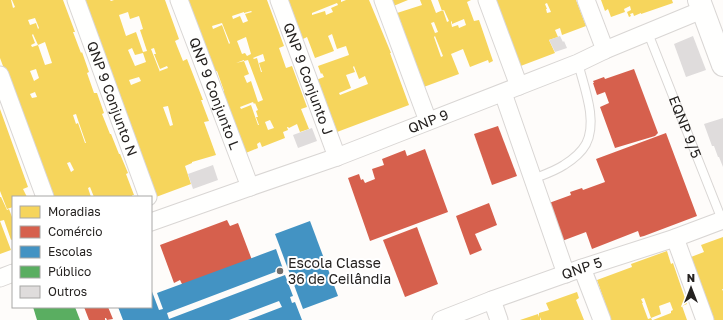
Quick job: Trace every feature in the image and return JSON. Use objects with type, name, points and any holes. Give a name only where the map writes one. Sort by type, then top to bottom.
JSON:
[{"type":"street","name":"QNP 9 Conjunto N","points":[[76,0],[148,196]]},
{"type":"street","name":"QNP 9 Conjunto L","points":[[180,0],[250,187]]},
{"type":"street","name":"QNP 9 Conjunto J","points":[[279,0],[338,157]]},
{"type":"street","points":[[383,0],[428,121]]},
{"type":"street","points":[[487,0],[519,86]]},
{"type":"street","points":[[586,0],[605,50]]},
{"type":"street","name":"QNP 9","points":[[153,216],[250,187],[338,157],[578,63],[605,50],[648,33],[700,5]]},
{"type":"street","points":[[700,5],[723,65]]},
{"type":"street","points":[[0,75],[45,196]]},
{"type":"street","points":[[503,93],[566,274]]},
{"type":"street","name":"QNP 5","points":[[441,320],[492,300],[582,268],[674,238],[722,220]]},
{"type":"street","points":[[674,238],[705,320]]},
{"type":"street","points":[[582,268],[602,320]]},
{"type":"street","points":[[0,278],[12,273]]},
{"type":"street","points":[[492,300],[499,320]]},
{"type":"lane","name":"EQNP 9/5","points":[[648,33],[722,220]]},
{"type":"lane","points":[[533,179],[563,166],[576,156],[586,144],[591,129],[590,111],[578,63]]},
{"type":"building: Moradias","points":[[0,0],[11,0],[13,8],[15,7],[12,0],[63,0],[75,32],[73,32],[89,72],[87,73],[94,93],[97,93],[104,113],[102,114],[128,173],[126,174],[134,195],[94,196],[90,187],[88,188],[91,196],[52,196],[0,58]],"holes":[[[35,18],[39,28],[38,29],[36,23],[30,25],[28,20]],[[33,34],[38,45],[32,47],[31,45],[35,43]],[[45,42],[52,63],[45,65],[38,45]],[[36,69],[39,78],[34,81],[30,71]],[[35,92],[37,97],[32,98],[30,94]],[[76,114],[86,143],[78,123],[76,124],[73,115]],[[70,162],[74,170],[71,172],[67,163]]]},
{"type":"building: Moradias","points":[[84,0],[165,0],[179,39],[175,41],[183,61],[187,59],[203,100],[201,100],[209,121],[204,122],[216,155],[192,162],[185,166],[191,184],[156,197]],"holes":[[[128,12],[130,19],[139,16],[143,29],[140,30],[147,51],[143,52],[136,32],[126,36],[119,15]],[[132,48],[135,55],[143,53],[146,62],[135,66],[128,50]],[[154,48],[156,54],[154,54],[160,69],[167,66],[168,68],[160,72],[151,49]],[[139,77],[141,81],[131,85],[129,80]],[[168,106],[173,125],[170,126],[163,107]]]},
{"type":"building: Moradias","points":[[184,0],[267,0],[284,46],[279,48],[286,68],[292,66],[307,107],[301,109],[309,129],[300,132],[297,124],[289,128],[287,127],[288,130],[283,132],[285,138],[262,147],[260,142],[257,144],[258,148],[241,155],[219,93],[224,91],[217,71],[211,73]],"holes":[[[244,12],[252,12],[245,14],[248,21],[243,23],[240,16],[233,19],[232,16]],[[222,23],[230,43],[229,44],[222,25],[213,29],[212,26]],[[246,37],[251,54],[247,56],[245,53],[242,54],[237,41]],[[263,54],[265,61],[259,63],[262,72],[257,58],[253,58]],[[248,60],[263,100],[258,102],[251,81],[247,83],[244,76],[249,74],[244,61]],[[253,102],[254,104],[255,103],[258,110],[256,111],[258,117],[256,117],[259,125],[251,105],[241,109],[240,107]],[[270,120],[274,128],[268,130],[265,122]]]},
{"type":"building: Moradias","points":[[287,0],[341,0],[341,2],[346,0],[369,0],[391,53],[409,105],[337,132],[316,80],[324,77],[318,66],[349,55],[346,46],[337,49],[332,34],[328,36],[334,51],[315,58],[307,37],[301,40]],"holes":[[[337,3],[338,5],[331,8],[333,12],[326,15],[325,11],[312,15],[312,13]],[[354,66],[359,79],[365,76],[368,84],[340,95],[339,93],[351,88],[346,75],[355,72]]]},
{"type":"building: Moradias","points":[[388,0],[408,0],[391,7]]},
{"type":"building: Moradias","points":[[420,0],[431,0],[436,13],[442,11],[438,0],[471,0],[467,2],[474,21],[479,20],[493,61],[489,63],[488,60],[470,67],[463,49],[451,54],[459,74],[421,88],[399,26],[402,25],[397,13],[422,5]],"holes":[[[443,10],[449,21],[447,22]],[[464,19],[466,25],[459,28],[458,25],[452,27],[451,22],[452,21],[452,24]],[[434,22],[438,32],[435,33],[431,23]],[[435,36],[443,56],[441,57],[434,37]]]},
{"type":"building: Moradias","points":[[493,0],[576,0],[586,26],[562,35],[560,28],[555,30],[558,37],[549,40],[555,53],[518,67]],"holes":[[[547,3],[551,12],[547,13],[545,4]]]},
{"type":"building: Moradias","points":[[601,0],[672,0],[673,3],[634,16],[633,13],[630,14],[631,16],[629,17],[627,12],[631,10],[630,6],[624,9],[625,12],[611,17],[608,9],[605,11]]},
{"type":"building: Moradias","points":[[0,109],[28,187],[23,189],[26,196],[12,196],[12,207],[7,209],[0,191]]},
{"type":"building: Moradias","points":[[1,197],[7,210],[9,209],[12,217],[12,240],[4,220],[0,221]]},
{"type":"building: Moradias","points":[[0,221],[11,250],[0,254]]},
{"type":"building: Moradias","points":[[723,237],[723,320],[713,320],[697,278],[691,257],[704,252],[701,245]]},
{"type":"building: Moradias","points":[[667,251],[671,264],[673,263],[687,304],[682,306],[687,320],[653,320],[671,313],[673,310],[670,302],[659,306],[661,314],[651,318],[652,320],[611,320],[597,280],[632,267],[631,264]],"holes":[[[644,298],[651,318],[648,319],[641,299]]]},
{"type":"building: Moradias","points":[[577,292],[579,298],[576,300],[584,320],[541,320],[540,317],[540,320],[520,320],[538,314],[539,317],[539,313],[549,310],[546,303]]},
{"type":"building: Comércio","points":[[634,69],[658,133],[655,136],[615,148],[600,107],[609,103],[605,92],[597,95],[593,81],[604,77],[605,79]]},
{"type":"building: Comércio","points":[[498,126],[517,176],[492,185],[474,134]]},
{"type":"building: Comércio","points":[[666,133],[697,216],[644,236],[640,237],[638,231],[592,249],[586,232],[562,241],[549,203],[571,195],[570,192],[582,188],[583,190],[605,182],[596,159]]},
{"type":"building: Comércio","points":[[425,149],[448,212],[370,241],[348,178],[359,174],[361,180],[363,179],[365,183],[375,179],[372,169],[384,165],[382,159],[405,150],[407,156]]},
{"type":"building: Comércio","points":[[489,203],[497,225],[475,234],[482,250],[470,255],[456,216]]},
{"type":"building: Comércio","points":[[227,220],[230,226],[238,223],[252,260],[183,286],[180,280],[174,283],[160,245]]},
{"type":"building: Comércio","points":[[417,227],[438,284],[405,297],[383,240]]},
{"type":"building: Comércio","points":[[84,308],[108,308],[113,319],[107,320],[105,318],[105,320],[89,320]]},
{"type":"building: Escolas","points":[[310,221],[338,296],[303,309],[275,234]]},
{"type":"building: Escolas","points":[[276,249],[283,269],[167,313],[169,319],[285,275],[293,296],[290,297],[292,303],[295,302],[302,320],[248,320],[282,307],[279,301],[229,320],[123,320],[118,308],[152,308],[152,292],[159,310],[163,309],[157,293]]},
{"type":"building: Público","points":[[33,308],[75,308],[80,320],[37,320]]},
{"type":"building: Outros","points":[[560,36],[567,48],[555,52],[549,40]]},
{"type":"building: Outros","points":[[693,36],[706,70],[686,77],[674,44]]},
{"type":"building: Outros","points":[[723,118],[723,167],[714,146],[712,146],[704,124]]},
{"type":"building: Outros","points":[[312,128],[317,141],[298,148],[293,135]]},
{"type":"building: Outros","points":[[213,165],[218,180],[193,189],[188,174]]},
{"type":"place","name":"Escola Classe 36 de Ceilândia","points":[[280,271]]}]
